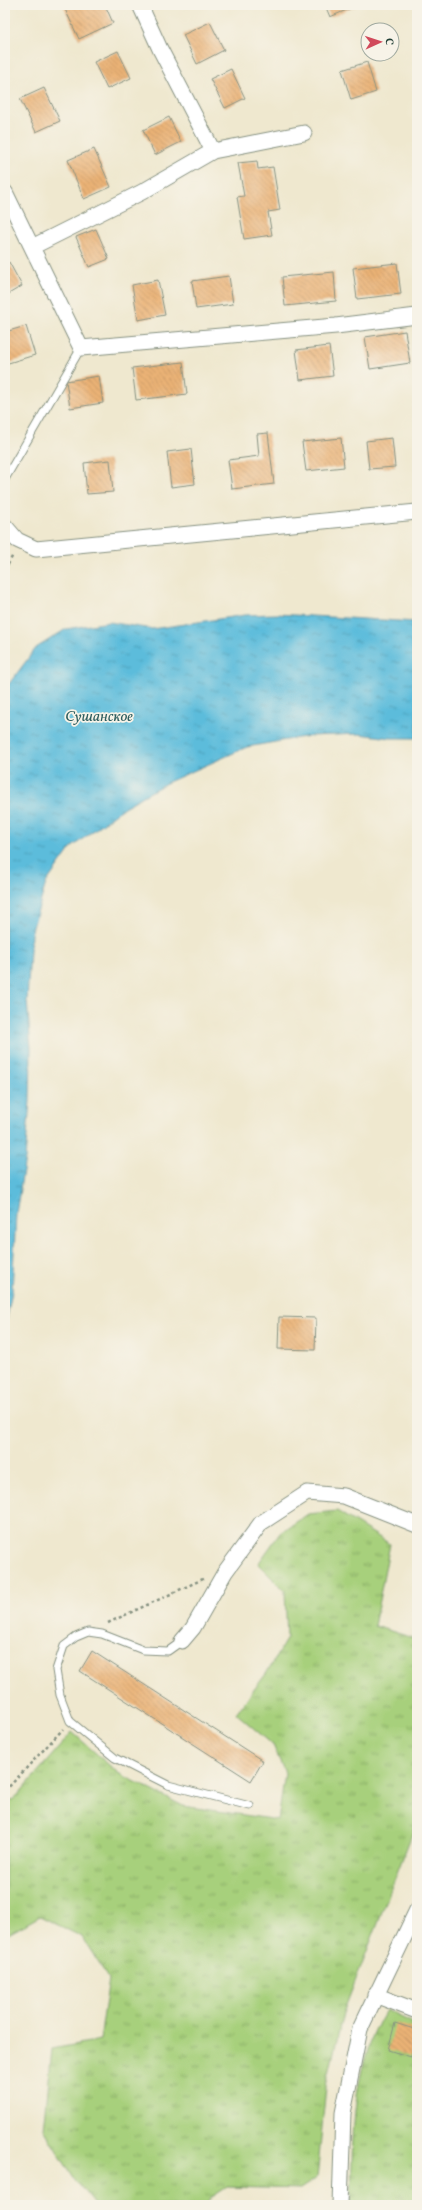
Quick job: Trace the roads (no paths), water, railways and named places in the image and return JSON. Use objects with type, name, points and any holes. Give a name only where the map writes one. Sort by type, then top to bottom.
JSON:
[{"type":"street","points":[[141,5],[160,49],[213,152]]},
{"type":"street","points":[[32,247],[142,192],[213,152],[304,133]]},
{"type":"street","points":[[5,192],[81,348],[336,326],[417,316]]},
{"type":"street","points":[[5,526],[17,540],[36,549],[417,512]]},
{"type":"street","points":[[182,1641],[194,1628],[225,1572],[261,1523],[307,1493],[344,1496],[417,1525]]},
{"type":"street","points":[[340,2205],[343,2113],[360,2029],[375,1995],[412,1933],[417,1910]]},
{"type":"street","points":[[375,1995],[417,2011]]},
{"type":"lane","points":[[5,479],[81,348]]},
{"type":"lane","points":[[182,1641],[168,1651],[143,1650],[102,1634],[88,1632],[64,1646],[56,1670],[60,1695],[70,1721],[115,1758],[168,1785],[250,1806]]},
{"type":"water","name":"Сушанское","points":[[276,614],[417,622],[417,738],[391,738],[360,734],[309,736],[247,747],[166,783],[124,807],[71,848],[46,883],[31,934],[27,1001],[31,1049],[30,1101],[25,1159],[16,1213],[12,1291],[5,1328],[5,689],[36,648],[66,629],[109,622],[152,629],[245,615]]}]
